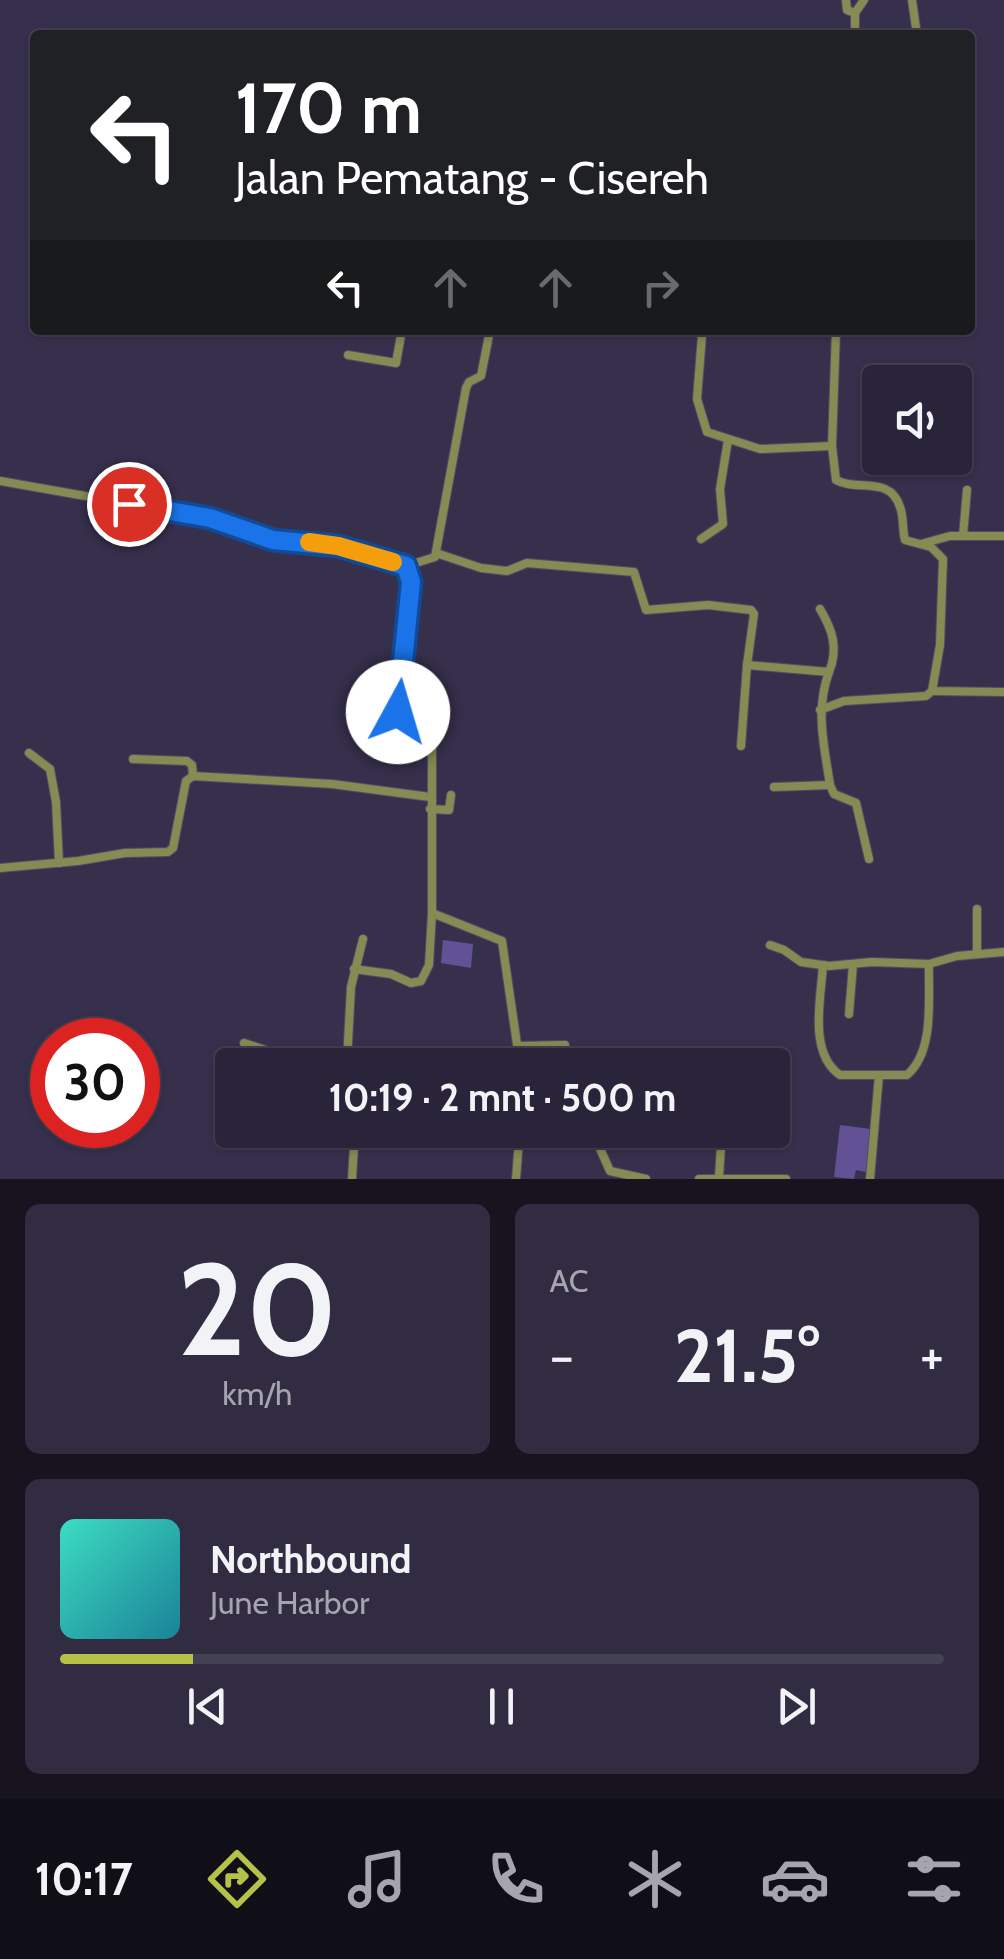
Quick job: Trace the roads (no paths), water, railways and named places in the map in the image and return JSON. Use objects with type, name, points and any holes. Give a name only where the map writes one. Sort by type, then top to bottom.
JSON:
[{"type":"street","points":[[846,0],[848,12],[855,13]]},
{"type":"street","points":[[854,30],[855,13],[864,0]]},
{"type":"street","points":[[912,0],[916,30]]},
{"type":"street","points":[[348,355],[396,363],[401,335]]},
{"type":"street","points":[[0,481],[210,518],[273,540],[327,544],[406,566],[431,560],[436,553],[466,388],[480,376],[489,335]]},
{"type":"street","points":[[700,335],[698,408],[707,432],[760,449],[832,446]]},
{"type":"street","points":[[820,710],[844,701],[926,696],[932,691],[940,645],[944,563],[934,549],[904,538],[902,511],[891,492],[879,486],[837,482],[832,446],[836,335]]},
{"type":"street","points":[[702,539],[723,524],[720,488],[728,440]]},
{"type":"street","points":[[963,536],[967,490]]},
{"type":"street","points":[[922,544],[939,537],[1004,536]]},
{"type":"street","points":[[436,553],[480,568],[507,571],[526,563],[630,571],[638,577],[646,610],[708,604],[750,609],[754,614],[741,746]]},
{"type":"street","points":[[354,970],[391,974],[411,983],[421,980],[429,965],[432,738],[426,730],[400,720],[398,712],[411,582],[406,566]]},
{"type":"street","points":[[820,609],[830,622],[835,650],[820,710],[830,785],[834,794],[856,802],[869,860]]},
{"type":"street","points":[[747,664],[830,672]]},
{"type":"street","points":[[932,691],[1004,692]]},
{"type":"street","points":[[29,754],[50,770],[59,863]]},
{"type":"street","points":[[133,759],[187,761],[192,765],[193,776]]},
{"type":"street","points":[[0,868],[125,853],[168,852],[173,848],[186,781],[193,776],[332,784],[430,797]]},
{"type":"street","points":[[774,787],[830,785]]},
{"type":"street","points":[[430,808],[449,810],[451,796]]},
{"type":"street","points":[[977,909],[977,954]]},
{"type":"street","points":[[432,913],[502,941],[518,1046],[565,1045]]},
{"type":"street","points":[[348,1048],[354,970],[362,939]]},
{"type":"street","points":[[770,945],[802,962],[823,965],[930,964],[1004,952]]},
{"type":"street","points":[[849,1014],[853,964]]},
{"type":"street","points":[[823,965],[820,1041],[826,1060],[840,1075],[907,1075],[920,1060],[925,1037],[930,964]]},
{"type":"street","points":[[244,1044],[257,1048]]},
{"type":"street","points":[[870,1179],[879,1075]]},
{"type":"street","points":[[352,1179],[355,1148]]},
{"type":"street","points":[[516,1179],[518,1148]]},
{"type":"street","points":[[599,1148],[610,1171],[646,1179]]},
{"type":"street","points":[[720,1177],[721,1148]]},
{"type":"street","points":[[699,1179],[786,1179]]}]
